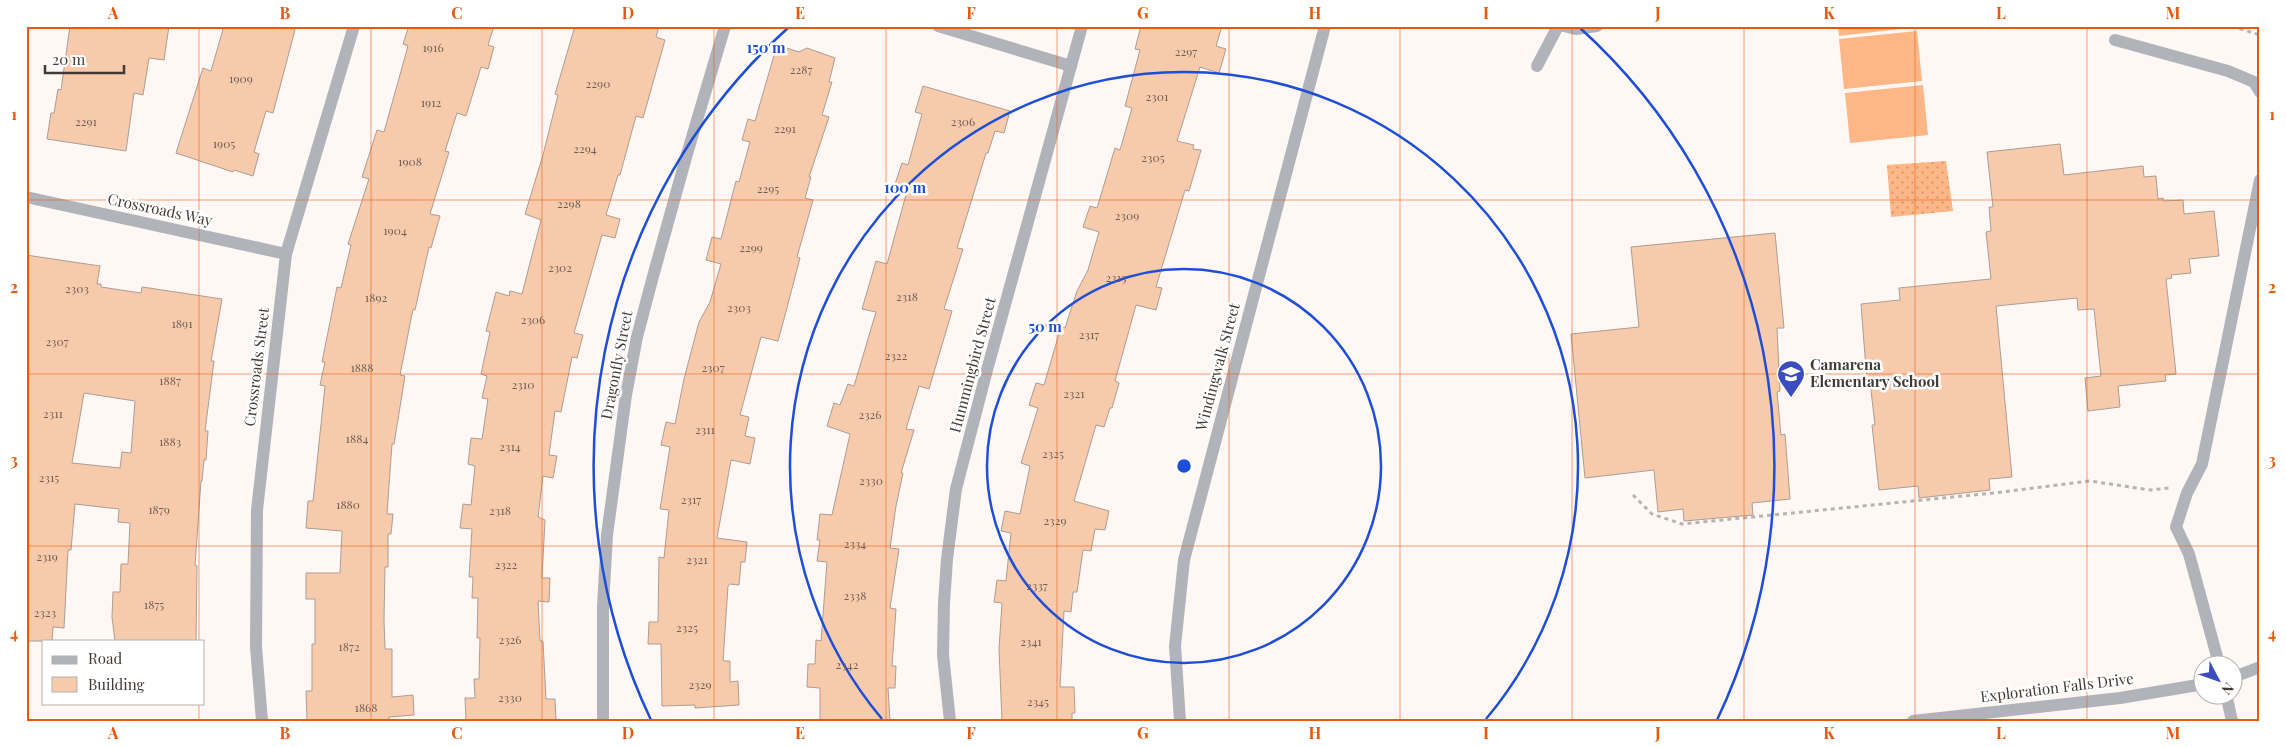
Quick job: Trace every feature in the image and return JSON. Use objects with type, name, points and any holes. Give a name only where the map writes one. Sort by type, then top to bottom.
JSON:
[{"type":"street","name":"Crossroads Street","points":[[262,721],[256,647],[257,510],[286,254],[354,26]]},
{"type":"street","name":"Dragonfly Street","points":[[603,721],[603,606],[607,535],[626,395],[637,337],[652,280],[725,26]]},
{"type":"street","points":[[938,26],[1071,66]]},
{"type":"street","name":"Hummingbird Street","points":[[950,721],[943,655],[944,603],[947,559],[956,489],[1082,26]]},
{"type":"street","name":"Windingwalk Street","points":[[1180,721],[1174,646],[1184,560],[1326,26]]},
{"type":"street","points":[[1537,66],[1558,26]]},
{"type":"street","points":[[1564,26],[1576,29],[1596,26]]},
{"type":"street","points":[[2115,40],[2228,71],[2254,82],[2260,92]]},
{"type":"street","points":[[2216,654],[2189,554],[2176,527],[2187,493],[2202,464],[2260,180]]},
{"type":"street","name":"Crossroads Way","points":[[26,197],[286,254]]},
{"type":"street","points":[[2244,673],[2260,667]]},
{"type":"street","name":"Exploration Falls Drive","points":[[1913,721],[2120,698],[2194,686]]},
{"type":"street","points":[[2228,704],[2232,721]]},
{"type":"path","points":[[2232,26],[2260,35]]},
{"type":"path","points":[[1633,495],[1652,514],[1682,524],[1994,493],[2090,481],[2150,490],[2170,488]]},
{"type":"shaded area","points":[[1838,26],[1917,26],[1917,27],[1839,36]]},
{"type":"shaded area","points":[[1917,31],[1922,81],[1844,89],[1839,39]]},
{"type":"shaded area","points":[[1923,85],[1928,135],[1850,143],[1845,93]]},
{"type":"shaded area","points":[[1946,161],[1953,211],[1891,217],[1887,165]]},
{"type":"building","points":[[70,26],[169,26],[164,60],[149,58],[143,95],[134,93],[126,151],[47,139],[51,113],[54,113],[58,89],[61,90]]},
{"type":"building","points":[[224,26],[296,26],[273,113],[266,111],[254,152],[259,154],[253,176],[234,170],[233,172],[176,153],[203,68],[211,71]]},
{"type":"building","points":[[409,26],[494,26],[488,45],[494,47],[488,69],[481,67],[466,116],[457,113],[445,151],[449,152],[430,214],[440,216],[431,248],[429,247],[415,310],[413,309],[400,375],[405,376],[394,444],[392,444],[387,514],[393,514],[391,534],[388,534],[388,567],[385,567],[385,649],[392,649],[392,697],[413,695],[414,715],[389,717],[385,721],[307,721],[306,691],[312,691],[312,644],[315,644],[315,599],[306,599],[306,573],[340,573],[342,531],[306,528],[308,501],[313,501],[325,386],[320,385],[325,362],[322,362],[337,287],[341,288],[351,245],[348,244],[369,179],[362,177],[377,130],[384,132],[408,46],[403,44]]},
{"type":"building","points":[[575,26],[659,26],[656,37],[665,40],[643,118],[636,116],[620,175],[618,175],[606,215],[620,219],[615,238],[602,235],[574,333],[583,335],[577,358],[572,357],[561,412],[555,411],[549,455],[557,456],[553,478],[543,476],[538,517],[545,520],[542,578],[550,578],[549,602],[538,601],[540,641],[543,641],[546,699],[555,699],[556,721],[466,721],[465,698],[475,698],[474,679],[479,679],[480,638],[477,638],[478,598],[472,598],[473,577],[469,577],[472,529],[460,528],[463,504],[471,505],[475,466],[468,464],[471,438],[482,439],[488,399],[482,398],[487,376],[481,374],[490,332],[486,331],[496,292],[509,296],[510,291],[522,294],[541,220],[525,214],[543,155],[558,95],[555,94]]},
{"type":"building","points":[[1141,26],[1222,26],[1216,46],[1226,49],[1219,73],[1200,67],[1177,141],[1194,145],[1193,149],[1201,150],[1189,191],[1185,190],[1156,287],[1162,288],[1156,310],[1136,305],[1115,381],[1119,383],[1112,408],[1110,408],[1104,427],[1096,425],[1074,501],[1109,511],[1105,530],[1095,529],[1091,551],[1083,550],[1077,592],[1073,592],[1071,612],[1064,611],[1060,687],[1074,687],[1075,713],[1072,713],[1072,721],[1002,721],[999,649],[1002,603],[994,602],[997,580],[1006,581],[1011,533],[1001,531],[1005,511],[1020,514],[1030,466],[1021,463],[1038,408],[1029,405],[1036,383],[1044,385],[1061,327],[1065,328],[1077,291],[1088,270],[1099,232],[1083,227],[1090,206],[1097,208],[1115,148],[1120,150],[1132,108],[1125,106],[1140,50],[1135,49]]},
{"type":"building","points":[[777,45],[799,52],[807,48],[835,58],[829,82],[832,82],[822,115],[829,117],[809,177],[811,177],[805,198],[813,200],[797,257],[800,258],[784,319],[778,341],[761,337],[740,415],[749,417],[745,436],[755,438],[750,464],[731,460],[717,538],[747,542],[745,562],[741,562],[739,585],[730,584],[728,586],[723,661],[730,661],[730,682],[738,681],[739,705],[695,708],[695,705],[662,706],[661,644],[648,644],[649,622],[658,622],[659,557],[664,558],[669,510],[660,509],[670,447],[661,445],[666,422],[675,424],[684,379],[699,322],[710,302],[721,264],[706,260],[712,237],[721,239],[736,181],[739,182],[750,142],[742,140],[748,119],[755,121]]},
{"type":"building","points":[[923,86],[1010,111],[1004,133],[995,131],[988,153],[986,153],[957,248],[963,249],[944,309],[952,311],[929,389],[919,386],[906,429],[914,430],[901,473],[903,473],[890,548],[899,549],[890,608],[896,609],[892,666],[896,666],[895,688],[888,688],[890,721],[820,721],[820,688],[807,687],[808,664],[815,664],[816,640],[821,641],[827,562],[817,561],[820,540],[817,540],[820,514],[832,515],[850,434],[827,426],[834,403],[840,405],[848,384],[854,386],[876,312],[862,309],[876,261],[887,264],[907,191],[894,187],[902,163],[908,165],[922,114],[915,112]]},
{"type":"building","points":[[2060,144],[2064,175],[2143,166],[2144,177],[2156,176],[2158,199],[2163,198],[2164,201],[2183,200],[2184,214],[2214,211],[2219,256],[2189,259],[2191,273],[2171,275],[2172,278],[2166,279],[2176,374],[2165,375],[2166,381],[2118,386],[2120,407],[2088,411],[2085,378],[2101,376],[2094,309],[2078,310],[2077,298],[1996,306],[2012,477],[1989,479],[1990,490],[1919,498],[1918,486],[1879,490],[1872,425],[1875,425],[1870,382],[1867,382],[1861,304],[1900,300],[1899,288],[1991,279],[1986,232],[1991,231],[1989,207],[1993,207],[1987,152]]},
{"type":"building","points":[[1775,233],[1784,328],[1777,328],[1780,391],[1777,392],[1781,435],[1785,434],[1790,499],[1752,503],[1753,515],[1684,521],[1683,509],[1658,512],[1654,470],[1585,478],[1571,334],[1639,327],[1631,247]]},
{"type":"building","points":[[26,255],[100,266],[97,284],[101,284],[101,287],[141,293],[142,287],[222,299],[211,361],[214,361],[205,431],[208,431],[206,460],[204,460],[201,481],[195,565],[197,566],[196,640],[115,640],[112,617],[113,592],[120,592],[121,564],[128,564],[130,523],[118,522],[119,509],[75,504],[71,550],[68,550],[64,628],[53,627],[52,640],[26,641]],"holes":[[[84,393],[135,401],[131,453],[122,452],[120,468],[72,463]]]},
{"type":"place","name":"Camarena Elementary School","points":[[1791,398]]}]
